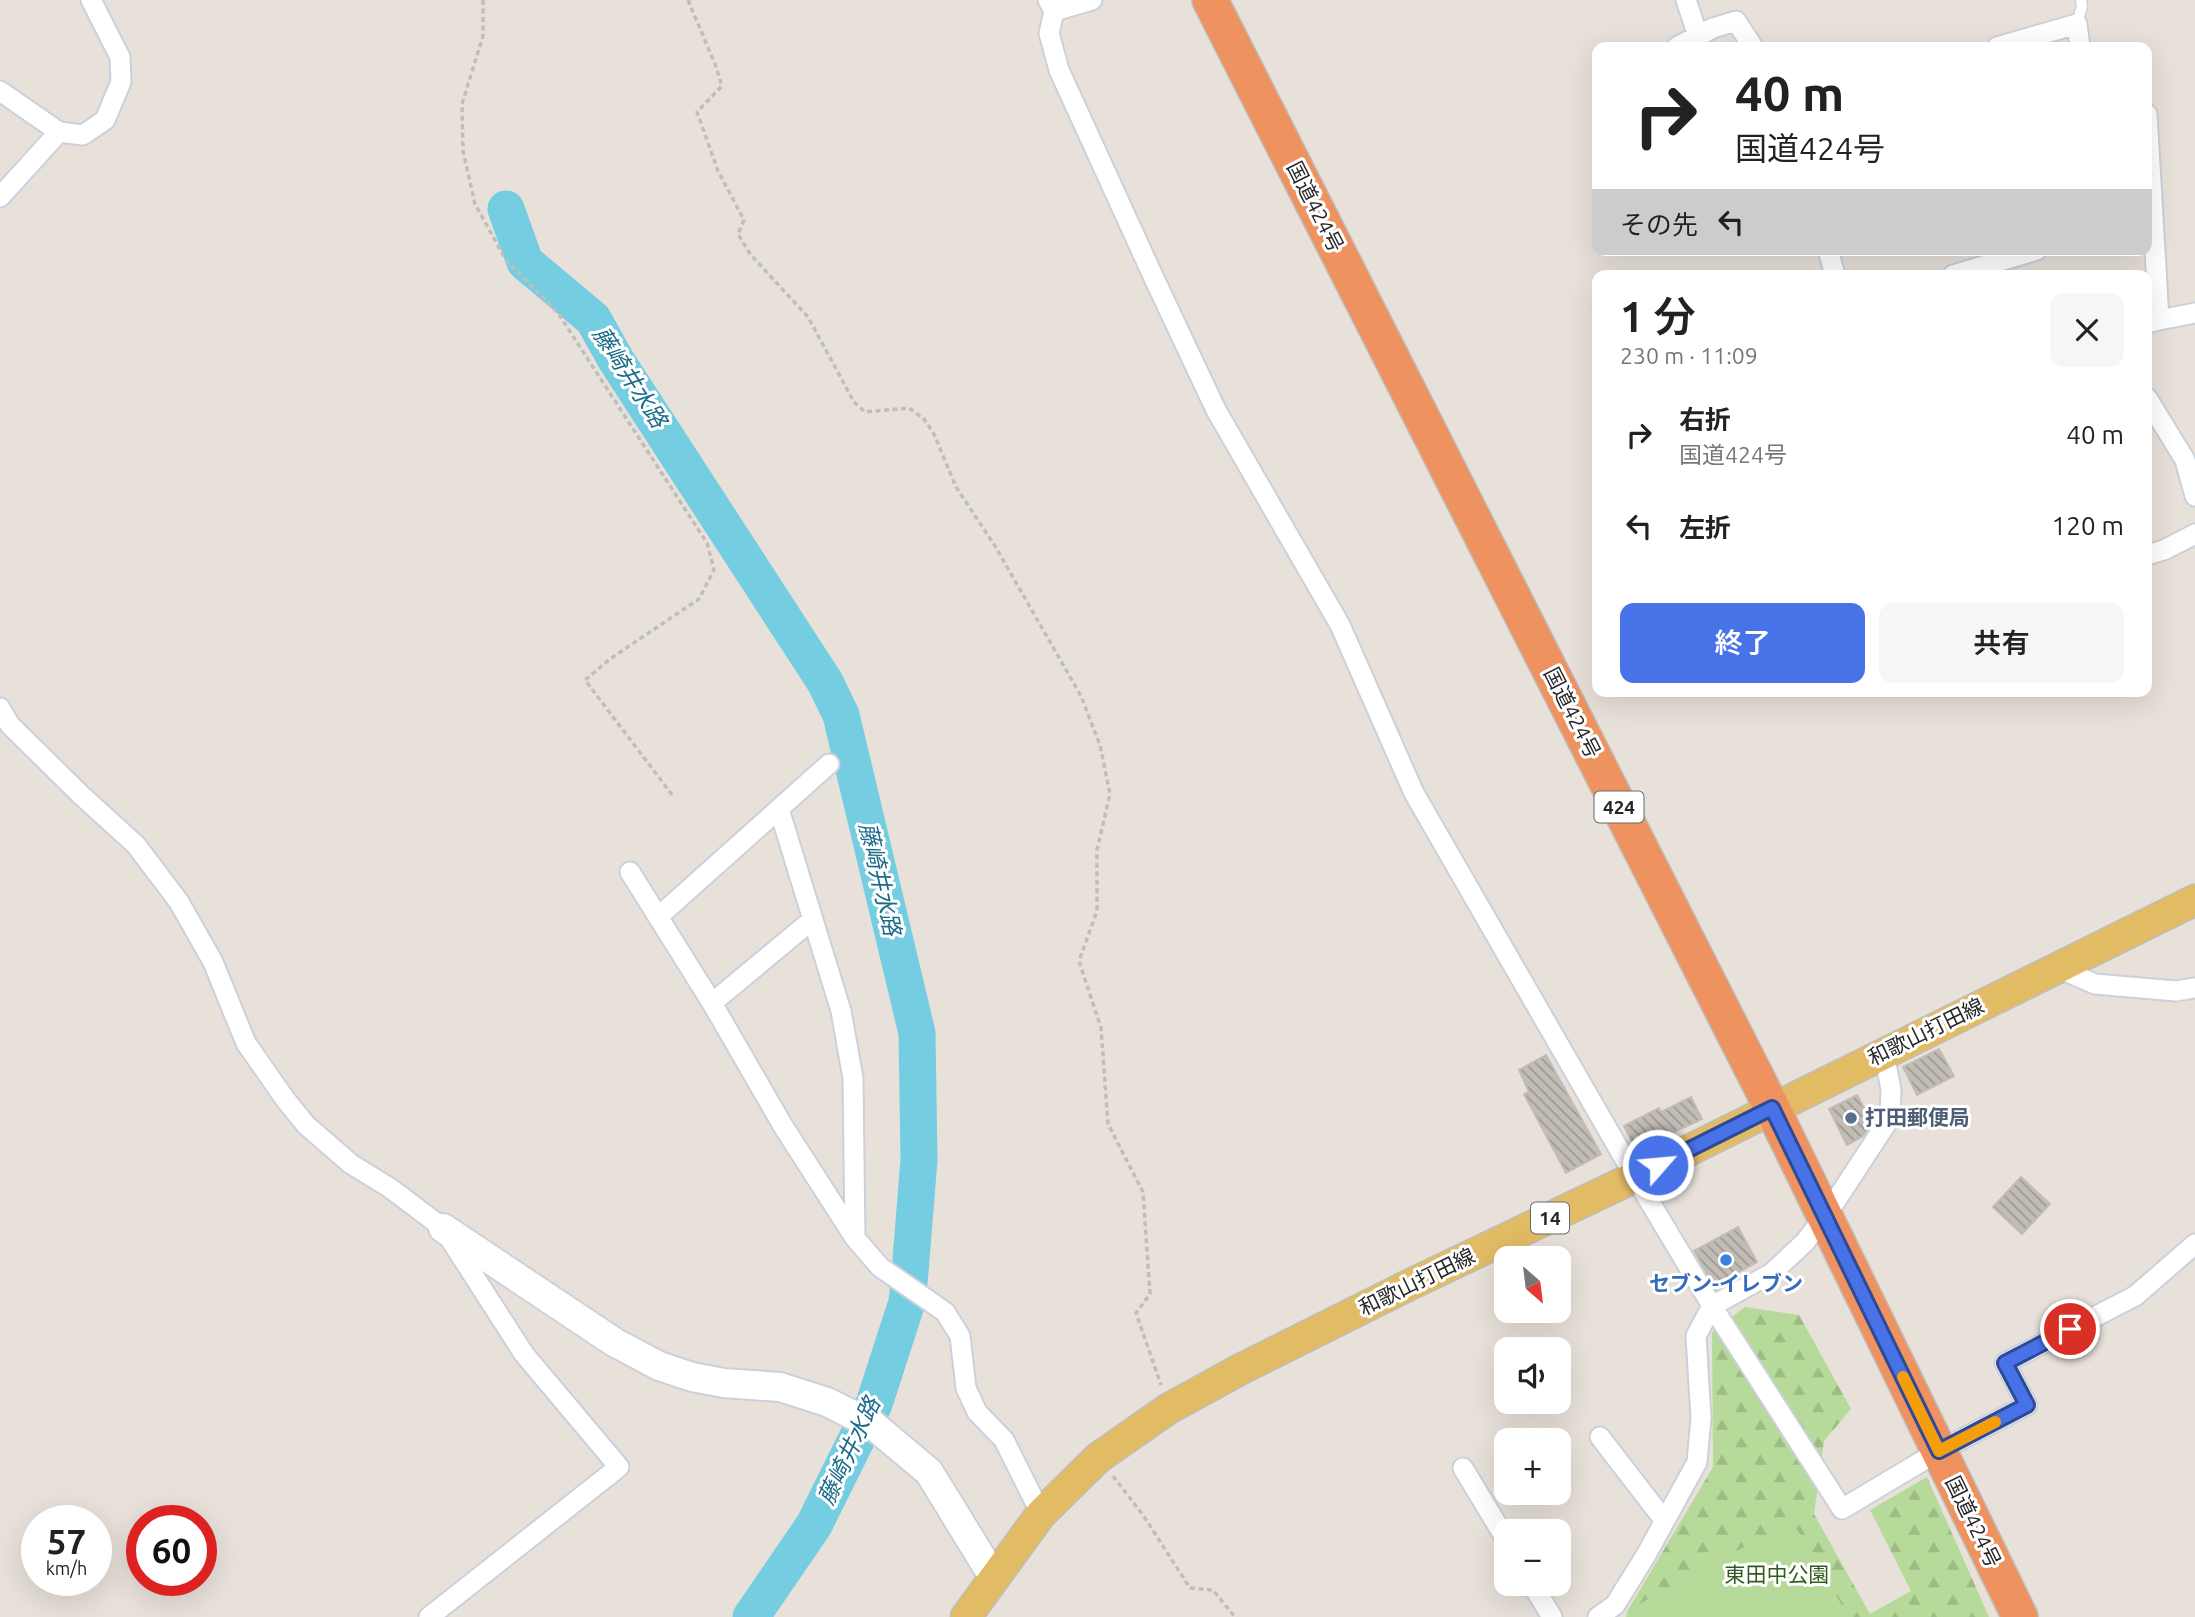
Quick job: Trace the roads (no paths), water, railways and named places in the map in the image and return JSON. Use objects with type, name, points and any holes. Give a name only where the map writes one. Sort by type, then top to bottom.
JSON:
[{"type":"highway","name":"国道424号","points":[[1210,0],[1772,1108],[2020,1617]]},
{"type":"main road","name":"和歌山打田線","points":[[966,1617],[1041,1514],[1098,1458],[1168,1409],[1241,1369],[1407,1286],[1635,1177],[2195,900]]},
{"type":"street","points":[[0,92],[59,132],[83,135],[105,120],[121,82],[120,57],[91,0]]},
{"type":"street","points":[[1092,0],[1075,7],[1051,5],[1049,33],[1059,70],[1216,410],[1340,625],[1415,793],[1635,1177],[1712,1306],[1842,1509],[1939,1451],[2027,1405],[2005,1363],[2135,1296],[2195,1244]]},
{"type":"street","points":[[1686,0],[1698,36]]},
{"type":"street","points":[[1687,42],[1713,28],[1736,21],[1750,42]]},
{"type":"street","points":[[2014,42],[2077,24],[2079,42]]},
{"type":"street","points":[[0,197],[59,132]]},
{"type":"street","points":[[1970,270],[2017,256]]},
{"type":"street","points":[[2152,287],[2153,322],[2195,313]]},
{"type":"street","points":[[2152,406],[2185,460],[2195,496]]},
{"type":"street","points":[[2152,554],[2195,534]]},
{"type":"street","points":[[0,708],[10,725],[136,845],[179,902],[213,962],[246,1043],[306,1125],[351,1164],[390,1188],[443,1228],[614,1342],[659,1366],[692,1377],[723,1383],[780,1387],[827,1402],[873,1425],[929,1472],[994,1578]]},
{"type":"street","points":[[658,917],[829,764]]},
{"type":"street","points":[[779,809],[841,1011],[853,1078],[855,1238]]},
{"type":"street","points":[[630,872],[712,1003],[783,1126],[855,1238],[870,1258],[945,1312],[960,1336],[966,1388],[976,1412],[1004,1440],[1041,1514]]},
{"type":"street","points":[[712,1003],[812,920]]},
{"type":"street","points":[[2058,968],[2095,984],[2176,991],[2195,988]]},
{"type":"street","points":[[1598,1617],[1613,1611],[1697,1462],[1701,1418],[1696,1336],[1712,1306],[1772,1273],[1804,1242],[1890,1118],[1891,1090],[1884,1053]]},
{"type":"street","points":[[429,1617],[619,1467],[524,1354],[443,1228]]},
{"type":"street","points":[[1600,1437],[1664,1520]]},
{"type":"street","points":[[1463,1468],[1494,1519]]},
{"type":"street","points":[[1539,1596],[1552,1617]]},
{"type":"lane","points":[[2077,24],[2081,0]]},
{"type":"waterway","name":"藤崎井水路","points":[[506,209],[525,262],[593,319],[616,360],[825,682],[841,715],[917,1033],[919,1160],[907,1302],[874,1404],[814,1525],[751,1617]]},
{"type":"place","name":"打田郵便局","points":[[1851,1118]]},
{"type":"place","name":"セブン-イレブン","points":[[1726,1260]]},
{"type":"park label","name":"東田中公園","points":[[1777,1575]]}]
